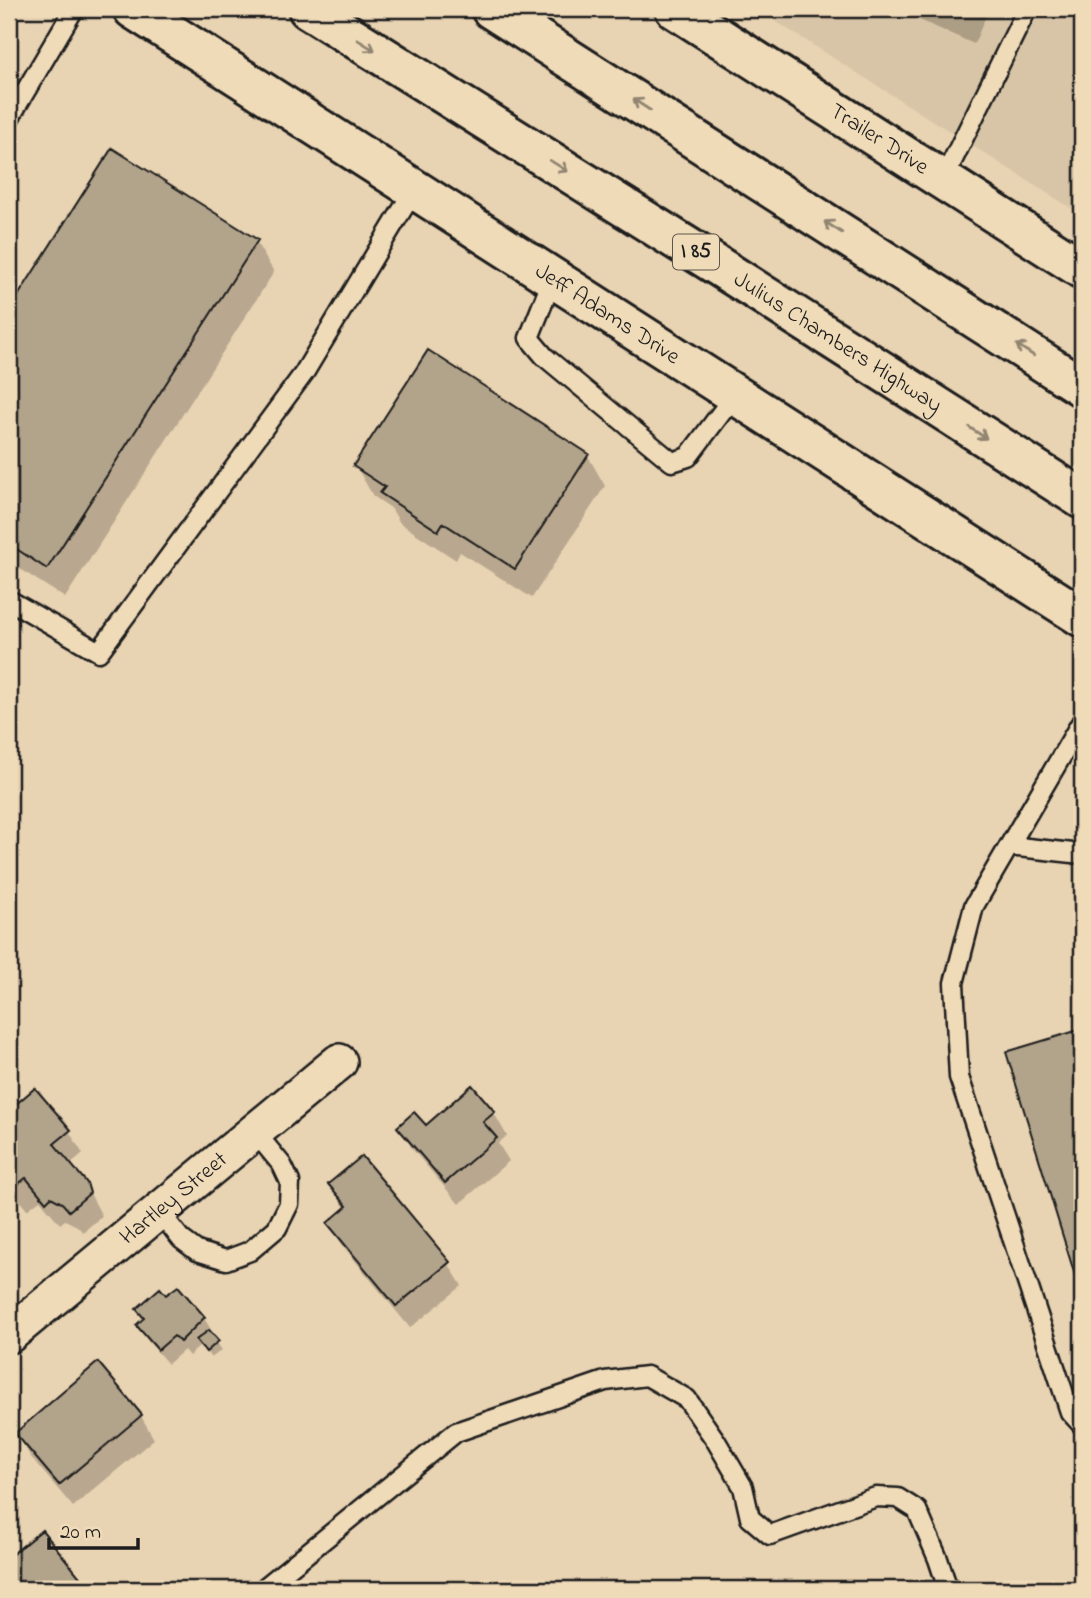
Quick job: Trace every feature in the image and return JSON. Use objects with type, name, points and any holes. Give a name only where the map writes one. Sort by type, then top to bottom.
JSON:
[{"type":"main road","name":"Jeff Adams Drive","points":[[133,9],[1082,617]]},
{"type":"main road","name":"Julius Chambers Highway","points":[[308,9],[718,266],[1082,499]]},
{"type":"main road","points":[[491,9],[1082,387]]},
{"type":"main road","name":"Trailer Drive","points":[[675,9],[1082,270]]},
{"type":"street","name":"Hartley Street","points":[[9,1335],[339,1062]]},
{"type":"lane","points":[[9,118],[74,9]]},
{"type":"lane","points":[[943,180],[1027,9]]},
{"type":"lane","points":[[9,600],[99,652],[304,373],[414,190]]},
{"type":"lane","points":[[553,278],[529,338],[545,356],[672,462],[688,457],[734,396]]},
{"type":"lane","points":[[1082,721],[974,906],[954,983],[958,1077],[1070,1412],[1082,1425]]},
{"type":"lane","points":[[1009,846],[1082,854]]},
{"type":"lane","points":[[159,1211],[181,1239],[197,1251],[226,1260],[250,1251],[277,1228],[289,1204],[290,1182],[282,1165],[255,1132]]},
{"type":"lane","points":[[263,1589],[456,1432],[605,1381],[647,1376],[687,1399],[743,1486],[750,1518],[770,1535],[876,1497],[898,1498],[918,1510],[948,1589]]},
{"type":"shaded area","points":[[756,9],[1082,9],[1082,215]]},
{"type":"building","points":[[112,148],[258,240],[47,569],[9,544],[9,310]]},
{"type":"building","points":[[428,350],[589,454],[515,569],[443,523],[438,531],[380,493],[385,487],[353,466]]},
{"type":"building","points":[[1082,1029],[1082,1298],[1006,1052]]},
{"type":"building","points":[[472,1085],[495,1112],[483,1122],[497,1138],[445,1183],[397,1127],[414,1112],[426,1125]]},
{"type":"building","points":[[35,1088],[71,1130],[54,1144],[87,1183],[90,1193],[69,1211],[51,1197],[46,1202],[26,1178],[13,1188],[9,1184],[9,1110]]},
{"type":"building","points":[[362,1156],[450,1262],[396,1306],[327,1223],[347,1206],[328,1184]]},
{"type":"building","points":[[178,1286],[205,1317],[180,1342],[174,1336],[158,1350],[136,1325],[144,1318],[136,1309],[160,1288],[166,1295]]},
{"type":"building","points":[[209,1330],[219,1341],[206,1352],[196,1340]]},
{"type":"building","points":[[98,1362],[142,1415],[59,1485],[15,1433]]},
{"type":"building","points":[[42,1530],[87,1586],[83,1589],[9,1589],[9,1557]]}]
